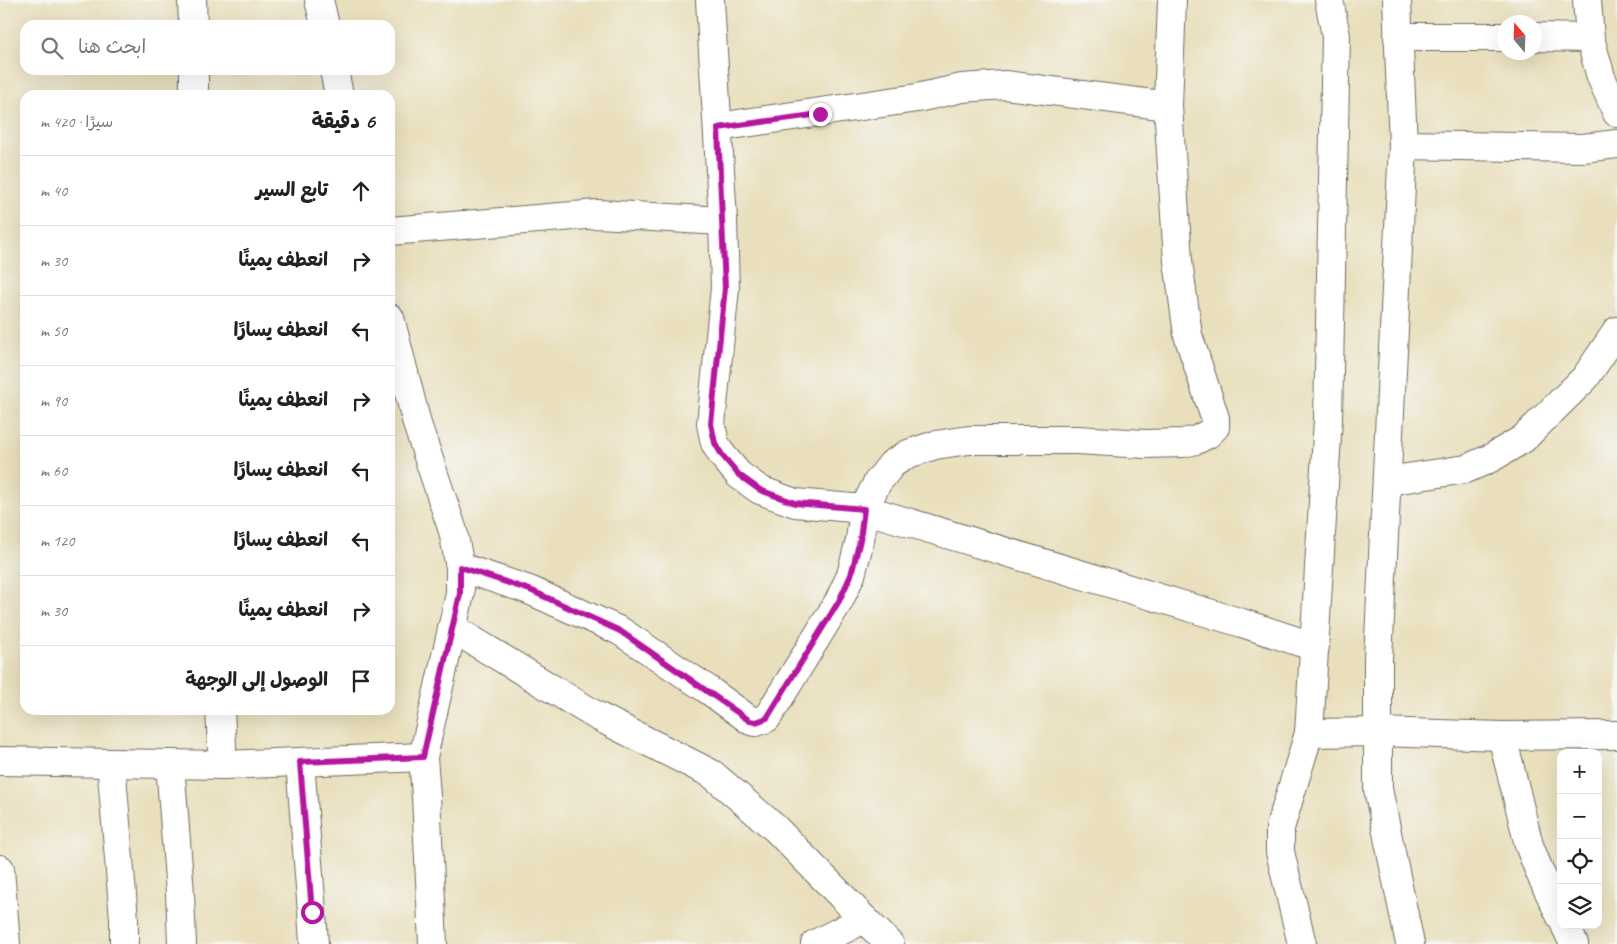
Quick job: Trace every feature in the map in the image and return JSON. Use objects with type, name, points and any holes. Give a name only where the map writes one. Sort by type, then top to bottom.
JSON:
[{"type":"street","points":[[192,0],[193,20]]},
{"type":"street","points":[[319,0],[324,20]]},
{"type":"street","points":[[710,0],[725,288],[711,424],[715,443],[722,455],[739,475],[760,490],[795,503],[864,509],[1242,623],[1315,647]]},
{"type":"street","points":[[460,567],[530,590],[620,631],[750,721],[756,722],[767,718],[839,601],[851,575],[860,540],[864,509],[877,483],[892,464],[908,454],[935,445],[977,440],[1077,440],[1145,444],[1183,443],[1196,440],[1208,434],[1215,427],[1215,418],[1188,335],[1178,262],[1168,106],[1172,0]]},
{"type":"street","points":[[1302,944],[1280,852],[1280,828],[1309,733],[1315,647],[1328,419],[1334,215],[1336,36],[1328,0]]},
{"type":"street","points":[[1397,0],[1403,145],[1378,659],[1378,789],[1410,944]]},
{"type":"street","points":[[1587,0],[1590,38],[1601,77],[1617,113]]},
{"type":"street","points":[[1398,37],[1497,37]]},
{"type":"street","points":[[1542,37],[1590,38]]},
{"type":"street","points":[[194,75],[194,90]]},
{"type":"street","points":[[335,75],[338,90]]},
{"type":"street","points":[[718,128],[917,98],[962,88],[1005,85],[1168,106]]},
{"type":"street","points":[[1403,145],[1583,148],[1617,144]]},
{"type":"street","points":[[395,231],[598,214],[723,221]]},
{"type":"street","points":[[1386,481],[1466,469],[1491,458],[1523,440],[1585,378],[1617,331]]},
{"type":"street","points":[[395,338],[417,424],[447,513],[460,567],[460,594],[423,757],[433,944]]},
{"type":"street","points":[[452,628],[597,716],[712,774],[775,828],[890,944]]},
{"type":"street","points":[[220,715],[223,766]]},
{"type":"street","points":[[1309,733],[1378,732],[1502,736],[1617,735]]},
{"type":"street","points":[[1502,736],[1529,844],[1540,874],[1557,909]]},
{"type":"street","points":[[0,761],[223,766],[423,757]]},
{"type":"street","points":[[300,762],[314,944]]},
{"type":"street","points":[[111,763],[124,919],[124,944]]},
{"type":"street","points":[[170,764],[182,944]]},
{"type":"street","points":[[0,869],[6,944]]},
{"type":"street","points":[[815,944],[864,919]]},
{"type":"street","points":[[1567,929],[1574,944]]},
{"type":"route","points":[[312,912],[300,762],[423,757],[460,594],[460,567],[530,590],[620,631],[707,689],[750,721],[756,722],[767,718],[839,601],[851,575],[860,540],[864,509],[795,503],[760,490],[739,475],[722,455],[715,443],[711,424],[725,288],[718,128],[820,114]]}]
